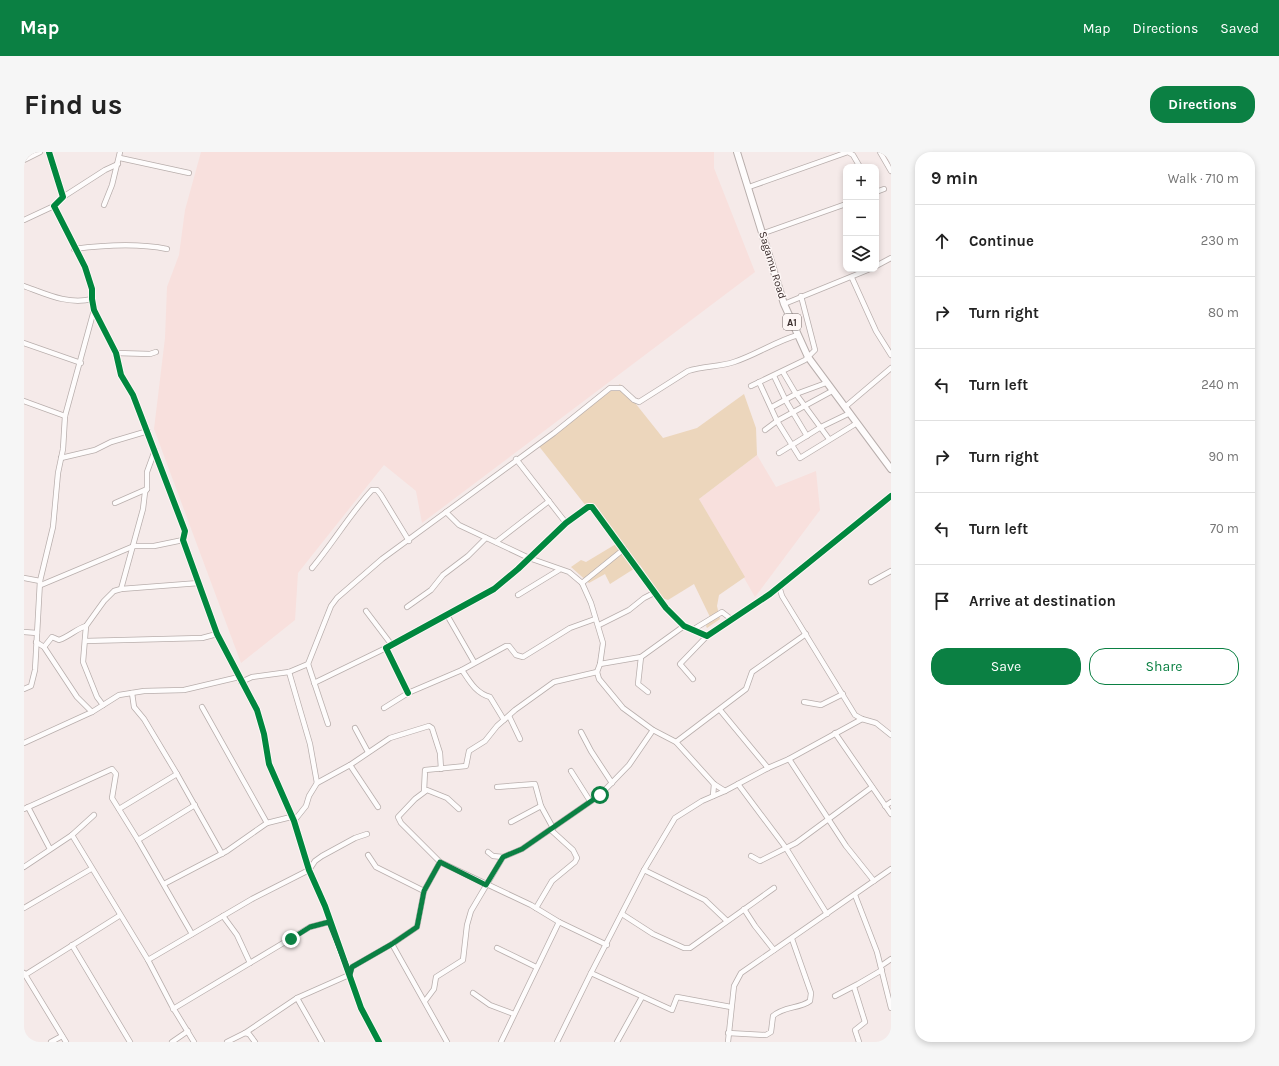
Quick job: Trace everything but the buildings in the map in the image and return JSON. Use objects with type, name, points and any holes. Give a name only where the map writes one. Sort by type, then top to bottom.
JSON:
[{"type":"highway","name":"Sagamu Road","points":[[737,152],[764,233],[784,304],[808,357],[891,469]]},
{"type":"street","points":[[24,160],[40,152]]},
{"type":"street","points":[[49,152],[63,197]]},
{"type":"street","points":[[104,205],[120,158],[120,152]]},
{"type":"street","points":[[749,187],[848,152],[853,155],[858,164]]},
{"type":"street","points":[[880,152],[891,171]]},
{"type":"street","points":[[120,158],[189,173]]},
{"type":"street","points":[[24,220],[54,206],[63,197],[105,170],[118,164]]},
{"type":"street","points":[[879,191],[884,190]]},
{"type":"street","points":[[764,233],[843,205]]},
{"type":"street","points":[[54,206],[74,249],[85,267],[92,289],[94,310],[116,353],[121,375],[134,395],[148,431],[185,531],[183,540],[217,634],[257,710],[264,734],[269,764],[292,819],[309,870],[317,885],[361,1008],[379,1042]]},
{"type":"street","points":[[74,249],[100,246],[145,246],[167,249]]},
{"type":"street","points":[[879,264],[891,258]]},
{"type":"street","points":[[784,304],[864,272]]},
{"type":"street","points":[[852,278],[876,331],[891,355]]},
{"type":"street","points":[[24,286],[70,301],[80,302],[92,300]]},
{"type":"street","points":[[751,386],[783,372],[808,357],[816,348],[801,296]]},
{"type":"street","points":[[24,689],[31,686],[33,679],[40,583],[53,527],[58,473],[63,449],[65,416],[94,310]]},
{"type":"street","points":[[328,724],[308,664],[331,606],[369,570],[610,388],[621,388],[634,400],[639,402],[688,371],[697,368],[714,367],[734,362],[798,335]]},
{"type":"street","points":[[24,343],[81,362]]},
{"type":"street","points":[[116,353],[150,354],[156,352]]},
{"type":"street","points":[[845,407],[891,368]]},
{"type":"street","points":[[783,372],[796,394],[829,439]]},
{"type":"street","points":[[774,376],[786,401],[807,436]]},
{"type":"street","points":[[759,382],[772,407],[777,421],[794,445],[800,458],[857,423]]},
{"type":"street","points":[[772,407],[786,401],[796,394],[826,383]]},
{"type":"street","points":[[765,430],[777,421],[832,391]]},
{"type":"street","points":[[24,401],[65,416]]},
{"type":"street","points":[[779,453],[821,427],[850,413]]},
{"type":"street","points":[[61,458],[72,457],[95,450],[111,442],[148,431]]},
{"type":"street","points":[[63,449],[72,457]]},
{"type":"street","points":[[121,589],[134,546],[147,489],[147,472],[155,450]]},
{"type":"street","points":[[516,460],[566,523]]},
{"type":"street","points":[[115,503],[147,489]]},
{"type":"street","points":[[312,568],[332,543],[358,505],[372,490],[377,490],[381,495],[409,541]]},
{"type":"street","points":[[693,679],[680,664],[707,636],[770,594],[891,496]]},
{"type":"street","points":[[496,542],[549,501]]},
{"type":"street","points":[[314,683],[386,648],[494,589],[566,523],[588,506],[592,507],[654,593],[684,626],[694,629],[707,636]]},
{"type":"street","points":[[446,512],[459,526],[529,558],[559,570],[569,572],[582,583],[591,603],[595,619],[599,625],[602,642],[600,664],[597,672],[604,686],[624,708],[653,730],[676,742],[714,784],[725,792]]},
{"type":"street","points":[[407,607],[431,590],[443,575],[468,556],[486,538]]},
{"type":"street","points":[[24,578],[40,583],[134,546],[154,546],[183,540]]},
{"type":"street","points":[[582,583],[624,550]]},
{"type":"street","points":[[518,595],[559,570]]},
{"type":"street","points":[[871,582],[891,571]]},
{"type":"street","points":[[103,705],[97,697],[83,662],[86,626],[104,601],[114,591],[121,589],[199,583]]},
{"type":"street","points":[[779,586],[782,596],[855,715],[862,719],[876,723],[891,735]]},
{"type":"street","points":[[599,625],[629,610],[644,598],[654,593]]},
{"type":"street","points":[[366,611],[391,644]]},
{"type":"street","points":[[694,629],[722,612],[731,619]]},
{"type":"street","points":[[447,616],[474,662]]},
{"type":"street","points":[[384,708],[408,693],[462,670],[474,662],[506,646],[509,646],[516,654],[523,657],[570,628],[595,619]]},
{"type":"street","points":[[44,647],[52,636],[59,640],[72,634],[76,629],[86,626]]},
{"type":"street","points":[[600,664],[641,657],[684,626]]},
{"type":"street","points":[[24,632],[37,634]]},
{"type":"street","points":[[85,642],[202,638],[217,634]]},
{"type":"street","points":[[676,742],[720,710],[746,688],[752,672],[806,634]]},
{"type":"street","points":[[36,642],[44,647],[77,697],[92,712]]},
{"type":"street","points":[[386,648],[408,693]]},
{"type":"street","points":[[641,657],[638,684],[648,692]]},
{"type":"street","points":[[241,682],[252,677],[289,672],[308,664]]},
{"type":"street","points":[[462,670],[475,689],[481,694],[490,697],[504,720]]},
{"type":"street","points":[[289,672],[310,744],[317,783]]},
{"type":"street","points":[[597,672],[554,682],[504,720],[485,741],[469,751],[466,766],[424,771],[424,791],[400,813],[398,819],[440,862],[536,908],[559,922],[607,945]]},
{"type":"street","points":[[24,743],[92,712],[119,695],[144,691],[184,690],[239,677]]},
{"type":"street","points":[[132,693],[134,707],[144,719],[177,774],[222,854]]},
{"type":"street","points":[[804,702],[822,705],[843,694]]},
{"type":"street","points":[[202,707],[267,823]]},
{"type":"street","points":[[720,710],[768,768]]},
{"type":"street","points":[[509,716],[520,739]]},
{"type":"street","points":[[557,1042],[644,870],[675,818],[681,813],[713,796],[725,792],[768,768],[789,759],[862,719]]},
{"type":"street","points":[[164,884],[222,854],[267,823],[292,819],[306,806],[309,796],[317,783],[350,765],[390,738],[429,726],[434,732],[440,753],[442,769]]},
{"type":"street","points":[[355,728],[368,752]]},
{"type":"street","points":[[488,852],[493,856],[503,857],[522,849],[590,801],[612,783],[629,766],[653,730]]},
{"type":"street","points":[[581,732],[591,751],[612,783]]},
{"type":"street","points":[[835,733],[891,814]]},
{"type":"street","points":[[789,759],[846,846],[874,881]]},
{"type":"street","points":[[350,765],[378,807]]},
{"type":"street","points":[[50,849],[26,808],[112,769],[116,774],[112,798],[164,884],[192,934]]},
{"type":"street","points":[[571,771],[590,801]]},
{"type":"street","points":[[119,809],[177,774]]},
{"type":"street","points":[[498,787],[535,784],[541,806],[552,829],[573,850],[577,858],[575,862],[552,881],[536,908]]},
{"type":"street","points":[[713,796],[714,784]]},
{"type":"street","points":[[738,784],[786,848],[827,914]]},
{"type":"street","points":[[751,856],[760,861],[786,848],[872,787]]},
{"type":"street","points":[[424,791],[433,792],[447,798],[459,809]]},
{"type":"street","points":[[885,806],[891,802]]},
{"type":"street","points":[[138,840],[195,805]]},
{"type":"street","points":[[511,822],[541,806]]},
{"type":"street","points":[[24,867],[72,835],[94,815]]},
{"type":"street","points":[[148,960],[252,899],[309,870],[315,861],[356,838],[367,834]]},
{"type":"street","points":[[72,835],[119,916],[148,960],[174,1009],[194,1042]]},
{"type":"street","points":[[368,855],[376,867],[424,891]]},
{"type":"street","points":[[425,1001],[434,988],[436,977],[463,960],[466,925],[471,911],[503,857]]},
{"type":"street","points":[[350,975],[352,967],[392,944],[417,927],[424,891],[440,862]]},
{"type":"street","points":[[24,908],[91,869]]},
{"type":"street","points":[[644,870],[705,900],[727,921]]},
{"type":"street","points":[[728,1042],[731,1007],[734,986],[737,978],[774,950],[891,870]]},
{"type":"street","points":[[622,914],[652,934],[684,948],[690,948],[774,888]]},
{"type":"street","points":[[855,895],[881,968],[891,1008]]},
{"type":"street","points":[[744,908],[755,926],[774,950]]},
{"type":"street","points":[[66,1042],[24,974],[119,916]]},
{"type":"street","points":[[223,916],[237,935],[250,963]]},
{"type":"street","points":[[174,1009],[310,927],[329,922]]},
{"type":"street","points":[[501,1042],[559,922]]},
{"type":"street","points":[[728,1033],[766,1035],[771,1032],[773,1016],[778,1011],[806,1004],[810,1001],[812,993],[792,939]]},
{"type":"street","points":[[392,944],[447,1042]]},
{"type":"street","points":[[72,945],[130,1042]]},
{"type":"street","points":[[497,948],[536,967]]},
{"type":"street","points":[[835,996],[854,987],[891,959]]},
{"type":"street","points":[[591,973],[672,1010],[678,997],[731,1007]]},
{"type":"street","points":[[227,1042],[245,1033],[297,998],[350,975]]},
{"type":"street","points":[[854,987],[865,1022],[855,1030],[859,1042]]},
{"type":"street","points":[[473,993],[490,1005],[514,1014]]},
{"type":"street","points":[[618,1042],[642,997]]},
{"type":"street","points":[[297,998],[322,1042]]},
{"type":"street","points":[[172,1042],[188,1031]]},
{"type":"street","points":[[245,1033],[249,1034],[255,1042]]},
{"type":"street","points":[[51,1042],[62,1036]]},
{"type":"shaded area","points":[[201,152],[714,152],[714,168],[755,272],[422,523],[416,491],[384,465],[298,573],[295,620],[241,663],[154,429],[165,338],[167,287],[179,255],[185,210]]},
{"type":"shaded area","points":[[620,384],[663,438],[697,428],[744,394],[756,428],[757,455],[699,499],[745,577],[719,595],[717,606],[720,619],[707,628],[706,626],[710,617],[694,584],[668,600],[662,598],[640,565],[610,584],[605,574],[589,583],[571,567],[581,560],[586,562],[616,544],[538,445]]},
{"type":"shaded area","points":[[757,455],[776,487],[816,471],[820,510],[755,597],[699,499]]},
{"type":"cycle path","points":[[49,152],[63,197],[54,206],[85,267],[92,289],[94,310],[116,353],[121,375],[133,395],[185,531],[183,540],[217,634],[257,710],[264,734],[269,764],[294,821],[309,870],[325,906],[361,1008],[379,1042]]},
{"type":"cycle path","points":[[408,693],[386,648],[494,589],[518,569],[566,523],[588,507],[592,507],[666,608],[684,626],[707,636],[770,594],[891,496]]},
{"type":"route","points":[[291,939],[310,927],[329,922],[350,975],[352,967],[392,944],[417,927],[424,891],[440,862],[486,885],[503,857],[522,849],[600,795]]}]
